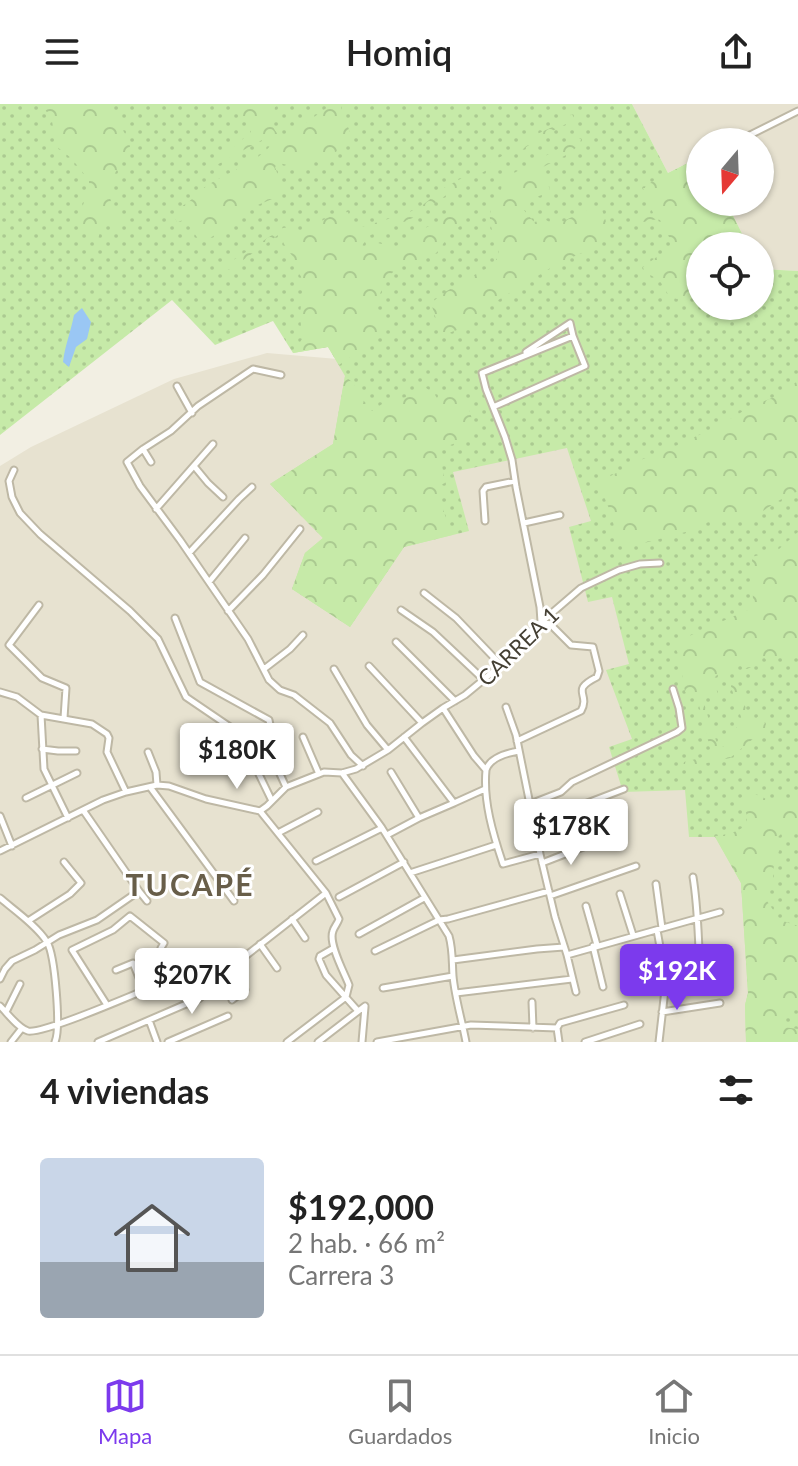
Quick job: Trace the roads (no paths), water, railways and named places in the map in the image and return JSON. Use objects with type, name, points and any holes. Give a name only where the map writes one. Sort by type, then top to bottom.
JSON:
[{"type":"street","points":[[764,128],[798,111]]},
{"type":"street","points":[[493,407],[585,366],[570,323],[516,359]]},
{"type":"street","points":[[517,741],[581,711],[585,703],[582,687],[597,677],[599,671],[593,647],[571,645],[550,624],[541,622],[512,460],[482,373],[573,336]]},
{"type":"street","points":[[281,375],[253,369],[198,406],[171,431],[127,462],[140,486],[248,639],[269,680],[330,723],[351,755],[363,766]]},
{"type":"street","points":[[177,386],[192,413]]},
{"type":"street","points":[[156,509],[213,444]]},
{"type":"street","points":[[143,449],[151,462]]},
{"type":"street","points":[[194,466],[223,497]]},
{"type":"street","points":[[14,470],[9,481],[20,513],[152,632],[186,697],[239,733],[272,801]]},
{"type":"street","points":[[485,521],[483,491],[486,487],[515,481]]},
{"type":"street","points":[[189,553],[252,487]]},
{"type":"street","points":[[524,523],[560,515]]},
{"type":"street","points":[[228,611],[263,575],[300,529]]},
{"type":"street","points":[[209,582],[245,538]]},
{"type":"street","name":"CARREA 1","points":[[286,787],[319,774],[342,773],[363,766],[484,680],[531,631],[581,588],[619,570],[660,563]]},
{"type":"street","points":[[424,593],[456,618],[501,665]]},
{"type":"street","points":[[39,605],[9,645],[42,678],[66,688],[64,718]]},
{"type":"street","points":[[401,610],[433,632],[484,680]]},
{"type":"street","points":[[175,618],[200,682],[269,720],[280,774],[286,787],[260,811]]},
{"type":"street","points":[[264,669],[303,635]]},
{"type":"street","points":[[396,642],[455,701]]},
{"type":"street","points":[[369,666],[422,723]]},
{"type":"street","points":[[334,669],[367,725],[388,750]]},
{"type":"street","points":[[530,804],[561,792],[572,782],[682,728],[673,689]]},
{"type":"street","points":[[0,692],[17,697],[41,715],[92,724],[107,734],[107,752],[126,792]]},
{"type":"street","points":[[506,707],[517,741],[549,894],[576,992]]},
{"type":"street","points":[[443,708],[486,770]]},
{"type":"street","points":[[41,715],[44,769],[68,818]]},
{"type":"street","points":[[303,737],[319,774]]},
{"type":"street","points":[[404,737],[454,803]]},
{"type":"street","points":[[42,749],[76,751]]},
{"type":"street","points":[[519,751],[493,759],[486,770],[485,789],[496,845],[503,864],[540,854]]},
{"type":"street","points":[[148,752],[156,772],[153,786],[234,901]]},
{"type":"street","points":[[391,772],[419,818]]},
{"type":"street","points":[[26,798],[77,773]]},
{"type":"street","points":[[342,773],[387,835],[449,936],[466,1042]]},
{"type":"street","points":[[0,851],[83,810],[126,792],[153,786],[169,786],[206,799],[260,811],[326,893],[339,919],[332,933],[334,948],[349,985],[346,997],[287,1042]]},
{"type":"street","points":[[387,835],[485,789]]},
{"type":"street","points":[[536,832],[577,819],[582,805],[624,789]]},
{"type":"street","points":[[83,810],[147,901]]},
{"type":"street","points":[[278,833],[318,812]]},
{"type":"street","points":[[0,816],[12,846]]},
{"type":"street","points":[[316,861],[382,828]]},
{"type":"street","points":[[542,863],[591,844]]},
{"type":"street","points":[[410,873],[496,845]]},
{"type":"street","points":[[28,921],[70,894],[81,883],[64,862]]},
{"type":"street","points":[[339,897],[404,862]]},
{"type":"street","points":[[375,951],[439,920],[549,894],[636,866]]},
{"type":"street","points":[[693,877],[700,967]]},
{"type":"street","points":[[656,884],[666,981],[657,1042]]},
{"type":"street","points":[[0,979],[12,961],[59,935],[97,920],[139,891]]},
{"type":"street","points":[[98,1042],[200,998],[229,969],[326,893]]},
{"type":"street","points":[[620,894],[633,935]]},
{"type":"street","points":[[0,898],[47,942],[54,974],[58,1025],[55,1042]]},
{"type":"street","points":[[359,934],[424,898]]},
{"type":"street","points":[[586,906],[603,987]]},
{"type":"street","points":[[567,955],[720,912]]},
{"type":"street","points":[[20,984],[2,1010],[25,1031],[38,1032],[58,1025],[181,975],[161,948],[164,943],[130,916],[113,930],[72,950],[107,1005]]},
{"type":"street","points":[[292,919],[305,938]]},
{"type":"street","points":[[260,944],[277,968]]},
{"type":"street","points":[[453,960],[564,947]]},
{"type":"street","points":[[334,948],[319,959],[326,975],[358,1011]]},
{"type":"street","points":[[116,970],[133,963],[144,990]]},
{"type":"street","points":[[229,969],[245,990],[232,1000]]},
{"type":"street","points":[[383,988],[453,976]]},
{"type":"street","points":[[456,993],[572,979]]},
{"type":"street","points":[[532,1002],[533,1028]]},
{"type":"street","points":[[662,1012],[720,1003]]},
{"type":"street","points":[[559,1042],[557,1028],[560,1023],[624,1005]]},
{"type":"street","points":[[318,1042],[365,1006],[361,1041]]},
{"type":"street","points":[[168,1042],[228,1016]]},
{"type":"street","points":[[149,1020],[157,1042]]},
{"type":"street","points":[[585,1042],[640,1024]]},
{"type":"street","points":[[377,1042],[471,1025],[557,1028]]},
{"type":"street","points":[[11,1042],[22,1028]]},
{"type":"water","points":[[82,308],[91,322],[87,339],[76,347],[69,367],[63,362],[65,350],[74,315]]},
{"type":"district","name":"TUCAPÉ","points":[[190,884]]}]
